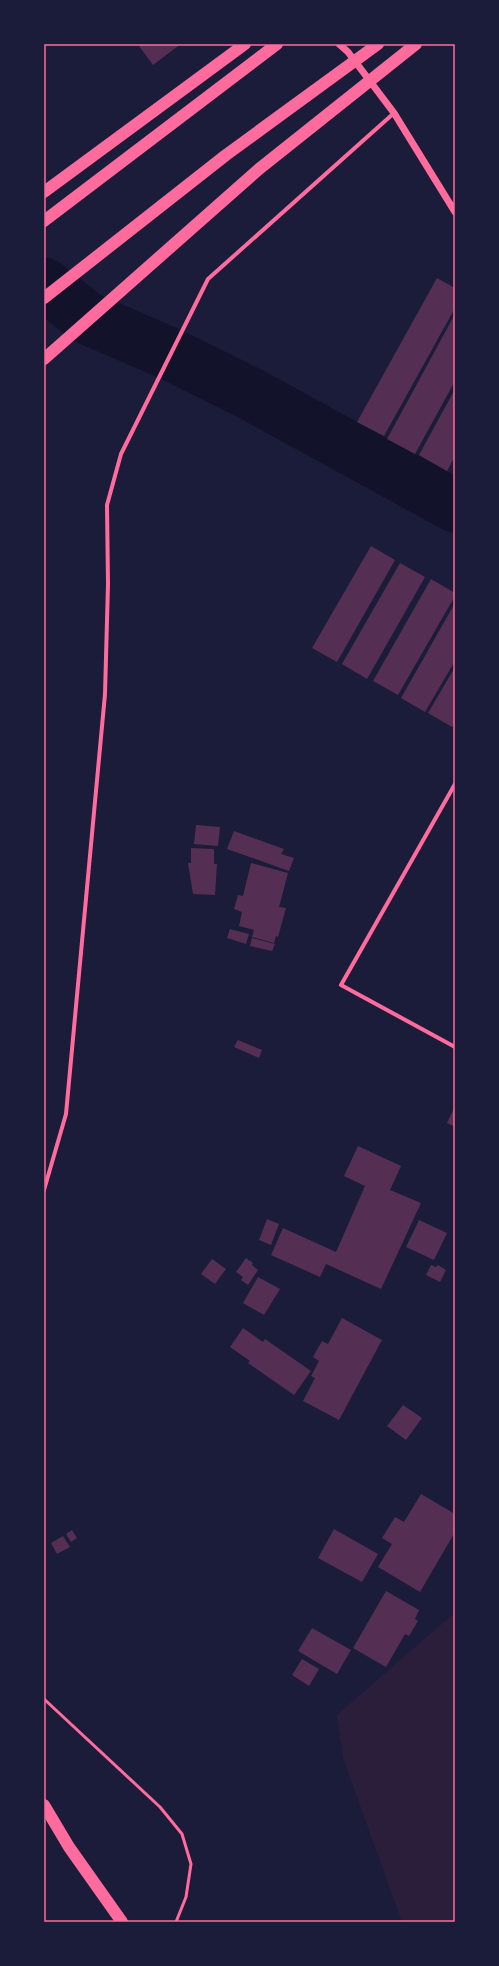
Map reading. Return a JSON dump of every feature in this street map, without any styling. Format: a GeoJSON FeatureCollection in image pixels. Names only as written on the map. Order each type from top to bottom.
{"type":"FeatureCollection","features":[{"type":"Feature","properties":{"kind":"highway"},"geometry":{"type":"LineString","coordinates":[[44,192],[246,44]]}},
{"type":"Feature","properties":{"kind":"highway"},"geometry":{"type":"LineString","coordinates":[[44,221],[276,44]]}},
{"type":"Feature","properties":{"kind":"highway"},"geometry":{"type":"LineString","coordinates":[[44,298],[226,155],[378,44]]}},
{"type":"Feature","properties":{"kind":"highway"},"geometry":{"type":"LineString","coordinates":[[44,359],[259,169],[416,44]]}},
{"type":"Feature","properties":{"kind":"highway"},"geometry":{"type":"LineString","coordinates":[[44,1805],[69,1847],[122,1922]]}},
{"type":"Feature","properties":{"kind":"street"},"geometry":{"type":"LineString","coordinates":[[339,44],[348,52],[394,113],[455,212]]}},
{"type":"Feature","properties":{"kind":"street"},"geometry":{"type":"LineString","coordinates":[[44,1190],[66,1114],[105,694],[108,584],[107,505],[121,454],[208,279],[394,113]]}},
{"type":"Feature","properties":{"kind":"street"},"geometry":{"type":"LineString","coordinates":[[455,784],[342,985],[455,1047]]}},
{"type":"Feature","properties":{"kind":"lane"},"geometry":{"type":"LineString","coordinates":[[44,1699],[160,1807],[182,1834],[192,1864],[186,1897],[176,1922]]}},
{"type":"Feature","properties":{"kind":"shaded area"},"geometry":{"type":"Polygon","coordinates":[[[452,1615],[455,1615],[455,1922],[402,1922],[343,1758],[337,1715],[452,1615]]]}},
{"type":"Feature","properties":{"kind":"building"},"geometry":{"type":"Polygon","coordinates":[[[142,44],[177,44],[178,46],[153,65],[139,46],[142,44]]]}},
{"type":"Feature","properties":{"kind":"building"},"geometry":{"type":"Polygon","coordinates":[[[437,278],[455,288],[455,308],[384,436],[357,422],[437,278]]]}},
{"type":"Feature","properties":{"kind":"building"},"geometry":{"type":"Polygon","coordinates":[[[455,314],[455,381],[415,454],[387,439],[455,314]]]}},
{"type":"Feature","properties":{"kind":"building"},"geometry":{"type":"Polygon","coordinates":[[[455,389],[455,456],[447,471],[419,455],[455,389]]]}},
{"type":"Feature","properties":{"kind":"building"},"geometry":{"type":"Polygon","coordinates":[[[371,546],[395,560],[337,662],[312,648],[371,546]]]}},
{"type":"Feature","properties":{"kind":"building"},"geometry":{"type":"Polygon","coordinates":[[[400,563],[425,577],[367,679],[342,664],[400,563]]]}},
{"type":"Feature","properties":{"kind":"building"},"geometry":{"type":"Polygon","coordinates":[[[431,579],[455,593],[455,596],[398,695],[373,681],[431,579]]]}},
{"type":"Feature","properties":{"kind":"building"},"geometry":{"type":"Polygon","coordinates":[[[455,603],[455,661],[425,712],[401,698],[455,603]]]}},
{"type":"Feature","properties":{"kind":"building"},"geometry":{"type":"Polygon","coordinates":[[[455,667],[455,722],[452,727],[428,713],[455,667]]]}},
{"type":"Feature","properties":{"kind":"building"},"geometry":{"type":"Polygon","coordinates":[[[196,825],[220,827],[218,846],[194,844],[196,825]]]}},
{"type":"Feature","properties":{"kind":"building"},"geometry":{"type":"Polygon","coordinates":[[[234,831],[284,849],[281,854],[294,858],[289,871],[227,849],[234,831]]]}},
{"type":"Feature","properties":{"kind":"building"},"geometry":{"type":"Polygon","coordinates":[[[191,848],[214,849],[214,864],[217,864],[215,895],[193,894],[188,863],[191,863],[191,848]]]}},
{"type":"Feature","properties":{"kind":"building"},"geometry":{"type":"Polygon","coordinates":[[[251,863],[288,873],[279,907],[286,908],[278,937],[276,936],[274,943],[252,937],[254,930],[239,926],[242,912],[234,909],[238,895],[243,896],[251,863]]]}},
{"type":"Feature","properties":{"kind":"building"},"geometry":{"type":"Polygon","coordinates":[[[230,929],[249,934],[246,944],[227,938],[230,929]]]}},
{"type":"Feature","properties":{"kind":"building"},"geometry":{"type":"Polygon","coordinates":[[[252,938],[275,944],[272,951],[250,946],[252,938]]]}},
{"type":"Feature","properties":{"kind":"building"},"geometry":{"type":"Polygon","coordinates":[[[238,1040],[262,1050],[259,1058],[234,1047],[238,1040]]]}},
{"type":"Feature","properties":{"kind":"building"},"geometry":{"type":"Polygon","coordinates":[[[455,1106],[455,1127],[447,1123],[455,1106]]]}},
{"type":"Feature","properties":{"kind":"building"},"geometry":{"type":"Polygon","coordinates":[[[358,1146],[401,1166],[390,1190],[421,1203],[381,1289],[326,1264],[320,1277],[271,1255],[283,1228],[336,1252],[365,1186],[344,1176],[358,1146]]]}},
{"type":"Feature","properties":{"kind":"building"},"geometry":{"type":"Polygon","coordinates":[[[267,1219],[279,1224],[271,1245],[259,1240],[267,1219]]]}},
{"type":"Feature","properties":{"kind":"building"},"geometry":{"type":"Polygon","coordinates":[[[419,1220],[447,1233],[434,1260],[406,1247],[419,1220]]]}},
{"type":"Feature","properties":{"kind":"building"},"geometry":{"type":"Polygon","coordinates":[[[246,1258],[253,1263],[252,1265],[258,1270],[248,1285],[241,1280],[243,1277],[236,1272],[246,1258]]]}},
{"type":"Feature","properties":{"kind":"building"},"geometry":{"type":"Polygon","coordinates":[[[212,1259],[226,1269],[215,1284],[201,1274],[212,1259]]]}},
{"type":"Feature","properties":{"kind":"building"},"geometry":{"type":"Polygon","coordinates":[[[431,1265],[436,1267],[438,1265],[446,1270],[440,1282],[426,1275],[431,1265]]]}},
{"type":"Feature","properties":{"kind":"building"},"geometry":{"type":"Polygon","coordinates":[[[258,1277],[280,1289],[264,1315],[243,1303],[258,1277]]]}},
{"type":"Feature","properties":{"kind":"building"},"geometry":{"type":"Polygon","coordinates":[[[342,1318],[382,1340],[339,1420],[303,1401],[315,1378],[311,1376],[319,1361],[313,1357],[322,1341],[328,1344],[342,1318]]]}},
{"type":"Feature","properties":{"kind":"building"},"geometry":{"type":"Polygon","coordinates":[[[243,1328],[263,1342],[265,1339],[311,1371],[294,1395],[248,1363],[250,1361],[230,1347],[243,1328]]]}},
{"type":"Feature","properties":{"kind":"building"},"geometry":{"type":"Polygon","coordinates":[[[403,1405],[422,1418],[406,1440],[387,1426],[403,1405]]]}},
{"type":"Feature","properties":{"kind":"building"},"geometry":{"type":"Polygon","coordinates":[[[421,1494],[455,1514],[455,1532],[420,1592],[378,1567],[392,1544],[382,1538],[395,1517],[404,1522],[421,1494]]]}},
{"type":"Feature","properties":{"kind":"building"},"geometry":{"type":"Polygon","coordinates":[[[334,1529],[378,1554],[362,1582],[318,1558],[334,1529]]]}},
{"type":"Feature","properties":{"kind":"building"},"geometry":{"type":"Polygon","coordinates":[[[72,1530],[77,1538],[71,1542],[66,1534],[72,1530]]]}},
{"type":"Feature","properties":{"kind":"building"},"geometry":{"type":"Polygon","coordinates":[[[63,1536],[70,1547],[57,1554],[51,1543],[63,1536]]]}},
{"type":"Feature","properties":{"kind":"building"},"geometry":{"type":"Polygon","coordinates":[[[386,1591],[419,1610],[415,1619],[418,1621],[409,1636],[405,1634],[386,1667],[353,1648],[386,1591]]]}},
{"type":"Feature","properties":{"kind":"building"},"geometry":{"type":"Polygon","coordinates":[[[312,1628],[351,1650],[337,1674],[298,1651],[312,1628]]]}},
{"type":"Feature","properties":{"kind":"building"},"geometry":{"type":"Polygon","coordinates":[[[302,1659],[319,1669],[309,1686],[292,1675],[302,1659]]]}},
{"type":"Feature","properties":{"kind":"waterway"},"geometry":{"type":"LineString","coordinates":[[44,284],[87,318],[168,353],[251,394],[455,506]]}}]}
